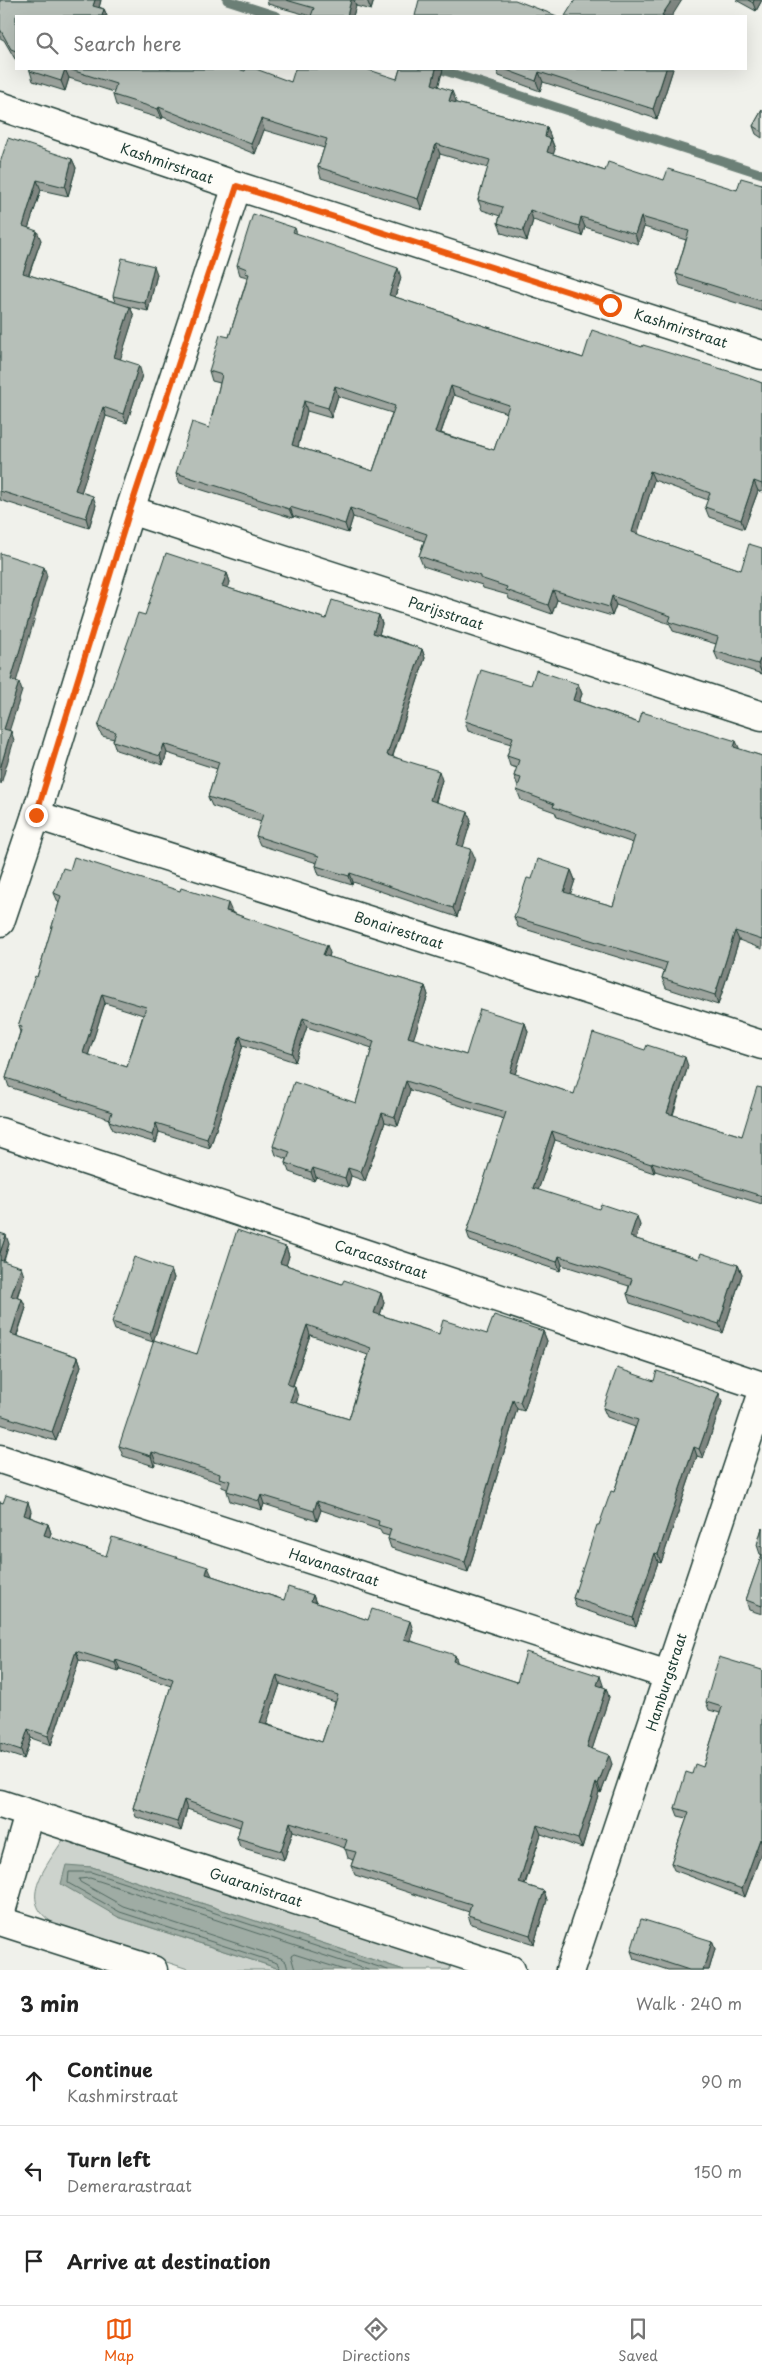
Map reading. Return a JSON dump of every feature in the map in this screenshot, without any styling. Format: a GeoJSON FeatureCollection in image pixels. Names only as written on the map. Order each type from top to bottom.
{"type":"FeatureCollection","features":[{"type":"Feature","properties":{"kind":"street","name":"Kashmirstraat"},"geometry":{"type":"LineString","coordinates":[[0,106],[237,186],[762,355]]}},
{"type":"Feature","properties":{"kind":"street"},"geometry":{"type":"LineString","coordinates":[[0,922],[36,815],[130,510],[237,186]]}},
{"type":"Feature","properties":{"kind":"street","name":"Parijsstraat"},"geometry":{"type":"LineString","coordinates":[[130,510],[762,716]]}},
{"type":"Feature","properties":{"kind":"street","name":"Bonairestraat"},"geometry":{"type":"LineString","coordinates":[[36,815],[762,1045]]}},
{"type":"Feature","properties":{"kind":"street","name":"Caracasstraat"},"geometry":{"type":"LineString","coordinates":[[0,1132],[762,1386]]}},
{"type":"Feature","properties":{"kind":"street","name":"Hamburgstraat"},"geometry":{"type":"LineString","coordinates":[[570,1970],[762,1394]]}},
{"type":"Feature","properties":{"kind":"street","name":"Havanastraat"},"geometry":{"type":"LineString","coordinates":[[0,1459],[668,1674]]}},
{"type":"Feature","properties":{"kind":"street","name":"Guaranistraat"},"geometry":{"type":"LineString","coordinates":[[0,1804],[511,1970]]}},
{"type":"Feature","properties":{"kind":"street"},"geometry":{"type":"LineString","coordinates":[[0,1915],[29,1814]]}},
{"type":"Feature","properties":{"kind":"street"},"geometry":{"type":"LineString","coordinates":[[0,1921],[154,1970]]}},
{"type":"Feature","properties":{"kind":"shaded area"},"geometry":{"type":"Polygon","coordinates":[[[63,1840],[276,1905],[453,1963],[449,1970],[404,1970],[92,1867],[66,1866],[118,1917],[283,1970],[191,1970],[63,1928],[48,1919],[39,1909],[36,1899],[37,1887],[41,1876],[63,1840]]]}},
{"type":"Feature","properties":{"kind":"water"},"geometry":{"type":"Polygon","coordinates":[[[66,1865],[92,1867],[404,1970],[283,1970],[118,1917],[61,1884],[66,1865]]]}},
{"type":"Feature","properties":{"kind":"building"},"geometry":{"type":"Polygon","coordinates":[[[0,0],[95,0],[93,6],[104,9],[102,15],[15,15],[15,51],[11,49],[0,29],[0,0]]]}},
{"type":"Feature","properties":{"kind":"building"},"geometry":{"type":"Polygon","coordinates":[[[286,0],[351,0],[347,15],[311,15],[314,8],[286,0]]]}},
{"type":"Feature","properties":{"kind":"building"},"geometry":{"type":"Polygon","coordinates":[[[419,0],[515,0],[554,15],[415,15],[419,0]]]}},
{"type":"Feature","properties":{"kind":"building"},"geometry":{"type":"Polygon","coordinates":[[[575,0],[672,0],[662,15],[566,15],[575,0]]]}},
{"type":"Feature","properties":{"kind":"building"},"geometry":{"type":"Polygon","coordinates":[[[30,70],[65,70],[61,81],[30,70]]]}},
{"type":"Feature","properties":{"kind":"building"},"geometry":{"type":"Polygon","coordinates":[[[71,70],[259,70],[291,82],[295,70],[369,70],[397,79],[400,70],[436,70],[432,84],[452,91],[449,101],[547,127],[545,137],[551,139],[547,152],[605,171],[608,162],[664,180],[668,169],[737,190],[741,178],[762,184],[762,301],[676,274],[689,231],[641,217],[635,234],[581,217],[579,226],[530,210],[523,231],[498,223],[503,207],[478,200],[490,160],[436,144],[418,199],[318,167],[327,139],[261,119],[251,144],[159,107],[158,109],[113,95],[116,84],[71,70]]]}},
{"type":"Feature","properties":{"kind":"building"},"geometry":{"type":"Polygon","coordinates":[[[507,70],[666,70],[653,109],[539,72],[536,81],[507,70]]]}},
{"type":"Feature","properties":{"kind":"building"},"geometry":{"type":"Polygon","coordinates":[[[762,110],[762,132],[753,126],[762,110]]]}},
{"type":"Feature","properties":{"kind":"building"},"geometry":{"type":"Polygon","coordinates":[[[8,138],[72,159],[65,187],[37,180],[23,226],[37,231],[23,273],[130,307],[114,357],[139,365],[123,414],[103,407],[75,490],[93,496],[86,518],[0,491],[0,163],[8,138]]]}},
{"type":"Feature","properties":{"kind":"building"},"geometry":{"type":"Polygon","coordinates":[[[253,214],[295,228],[293,232],[398,268],[389,295],[583,358],[592,330],[762,383],[762,484],[754,481],[741,520],[705,507],[710,493],[650,471],[632,532],[741,570],[749,544],[762,548],[762,660],[760,659],[758,664],[714,651],[718,637],[669,622],[671,616],[612,596],[609,607],[553,590],[548,605],[506,590],[507,587],[480,578],[480,576],[419,556],[427,534],[350,508],[345,524],[290,507],[289,509],[176,473],[192,422],[209,428],[222,375],[209,371],[220,335],[229,337],[249,274],[245,273],[247,269],[237,265],[253,214]],[[335,386],[328,408],[304,401],[292,445],[373,471],[395,406],[335,386]],[[451,386],[435,432],[494,450],[509,405],[451,386]]]}},
{"type":"Feature","properties":{"kind":"building"},"geometry":{"type":"Polygon","coordinates":[[[122,258],[154,266],[145,303],[113,296],[122,258]]]}},
{"type":"Feature","properties":{"kind":"building"},"geometry":{"type":"Polygon","coordinates":[[[0,553],[44,567],[11,680],[19,682],[4,729],[11,731],[0,769],[0,553]]]}},
{"type":"Feature","properties":{"kind":"building"},"geometry":{"type":"Polygon","coordinates":[[[166,553],[227,573],[222,586],[326,619],[332,600],[379,615],[373,633],[422,649],[387,755],[439,771],[430,800],[468,812],[457,845],[471,849],[453,908],[350,873],[349,876],[316,866],[319,856],[256,836],[263,814],[208,797],[219,762],[164,744],[160,756],[113,741],[116,732],[98,727],[138,613],[145,615],[166,553]]]}},
{"type":"Feature","properties":{"kind":"building"},"geometry":{"type":"Polygon","coordinates":[[[481,670],[531,685],[536,670],[578,684],[573,700],[639,723],[642,712],[736,741],[734,747],[762,756],[762,940],[735,931],[715,995],[662,978],[667,963],[514,917],[527,878],[532,879],[538,859],[571,870],[564,892],[613,906],[635,836],[553,807],[554,804],[517,790],[521,778],[514,776],[519,760],[507,756],[513,737],[465,721],[481,670]]]}},
{"type":"Feature","properties":{"kind":"building"},"geometry":{"type":"Polygon","coordinates":[[[74,857],[180,891],[181,888],[228,903],[226,911],[327,945],[323,955],[425,986],[408,1037],[466,1055],[480,1009],[525,1023],[510,1072],[574,1094],[593,1033],[645,1050],[647,1045],[685,1057],[667,1113],[742,1136],[757,1087],[762,1088],[762,1196],[652,1162],[651,1164],[552,1131],[533,1188],[599,1209],[601,1204],[637,1216],[630,1237],[699,1259],[701,1253],[738,1265],[719,1324],[627,1294],[632,1279],[559,1256],[557,1262],[467,1232],[506,1112],[406,1081],[395,1117],[382,1113],[361,1172],[348,1168],[345,1178],[313,1168],[311,1172],[286,1163],[290,1152],[273,1146],[294,1082],[356,1103],[374,1041],[303,1018],[292,1053],[240,1036],[207,1139],[156,1123],[152,1135],[109,1121],[112,1112],[6,1078],[22,1027],[18,1026],[35,976],[37,977],[61,896],[54,893],[63,868],[70,870],[74,857]],[[102,994],[83,1053],[127,1067],[146,1007],[102,994]]]}},
{"type":"Feature","properties":{"kind":"building"},"geometry":{"type":"Polygon","coordinates":[[[237,1230],[286,1247],[280,1263],[342,1284],[344,1280],[381,1293],[374,1313],[439,1334],[443,1320],[487,1334],[494,1315],[543,1331],[520,1402],[513,1400],[465,1562],[388,1539],[391,1529],[378,1525],[379,1521],[317,1501],[314,1511],[261,1495],[259,1501],[227,1491],[230,1481],[219,1478],[220,1474],[152,1452],[151,1456],[119,1446],[154,1340],[197,1354],[237,1230]],[[307,1325],[287,1384],[295,1387],[290,1401],[349,1419],[371,1348],[307,1325]]]}},
{"type":"Feature","properties":{"kind":"building"},"geometry":{"type":"Polygon","coordinates":[[[0,1233],[6,1235],[0,1253],[0,1233]]]}},
{"type":"Feature","properties":{"kind":"building"},"geometry":{"type":"Polygon","coordinates":[[[134,1257],[171,1270],[150,1334],[112,1322],[134,1257]]]}},
{"type":"Feature","properties":{"kind":"building"},"geometry":{"type":"Polygon","coordinates":[[[0,1260],[21,1267],[11,1296],[22,1299],[11,1334],[78,1357],[52,1432],[0,1415],[0,1260]]]}},
{"type":"Feature","properties":{"kind":"building"},"geometry":{"type":"Polygon","coordinates":[[[617,1368],[654,1381],[657,1371],[719,1393],[699,1449],[694,1447],[658,1554],[655,1553],[633,1618],[573,1598],[597,1525],[599,1525],[611,1491],[614,1492],[638,1420],[603,1408],[617,1368]]]}},
{"type":"Feature","properties":{"kind":"building"},"geometry":{"type":"Polygon","coordinates":[[[6,1495],[28,1502],[24,1515],[48,1524],[44,1535],[106,1556],[112,1537],[208,1567],[206,1574],[284,1600],[288,1587],[313,1595],[311,1601],[368,1620],[372,1609],[410,1621],[404,1639],[455,1655],[453,1661],[517,1682],[526,1652],[600,1676],[597,1685],[606,1688],[587,1747],[609,1755],[598,1784],[596,1783],[578,1839],[537,1825],[519,1883],[544,1891],[530,1935],[468,1915],[471,1904],[351,1866],[356,1852],[344,1849],[347,1840],[290,1822],[281,1851],[237,1838],[242,1820],[184,1800],[177,1822],[133,1808],[173,1679],[116,1660],[115,1663],[76,1651],[48,1736],[28,1729],[21,1750],[0,1743],[0,1502],[3,1503],[6,1495]],[[277,1675],[260,1723],[322,1742],[338,1695],[277,1675]]]}},
{"type":"Feature","properties":{"kind":"building"},"geometry":{"type":"Polygon","coordinates":[[[762,1528],[762,1547],[757,1545],[762,1528]]]}},
{"type":"Feature","properties":{"kind":"building"},"geometry":{"type":"Polygon","coordinates":[[[762,1554],[762,1606],[746,1600],[762,1554]]]}},
{"type":"Feature","properties":{"kind":"building"},"geometry":{"type":"Polygon","coordinates":[[[719,1657],[762,1670],[762,1840],[760,1839],[742,1889],[671,1863],[689,1812],[675,1808],[686,1772],[692,1774],[695,1764],[703,1767],[722,1707],[706,1702],[719,1657]]]}},
{"type":"Feature","properties":{"kind":"building"},"geometry":{"type":"Polygon","coordinates":[[[641,1919],[712,1941],[703,1970],[689,1970],[631,1951],[641,1919]]]}},
{"type":"Feature","properties":{"kind":"waterway"},"geometry":{"type":"LineString","coordinates":[[227,0],[274,15]]}},
{"type":"Feature","properties":{"kind":"waterway"},"geometry":{"type":"LineString","coordinates":[[442,70],[762,174]]}},
{"type":"Feature","properties":{"kind":"route"},"geometry":{"type":"LineString","coordinates":[[36,815],[130,510],[237,186],[610,305]]}}]}
